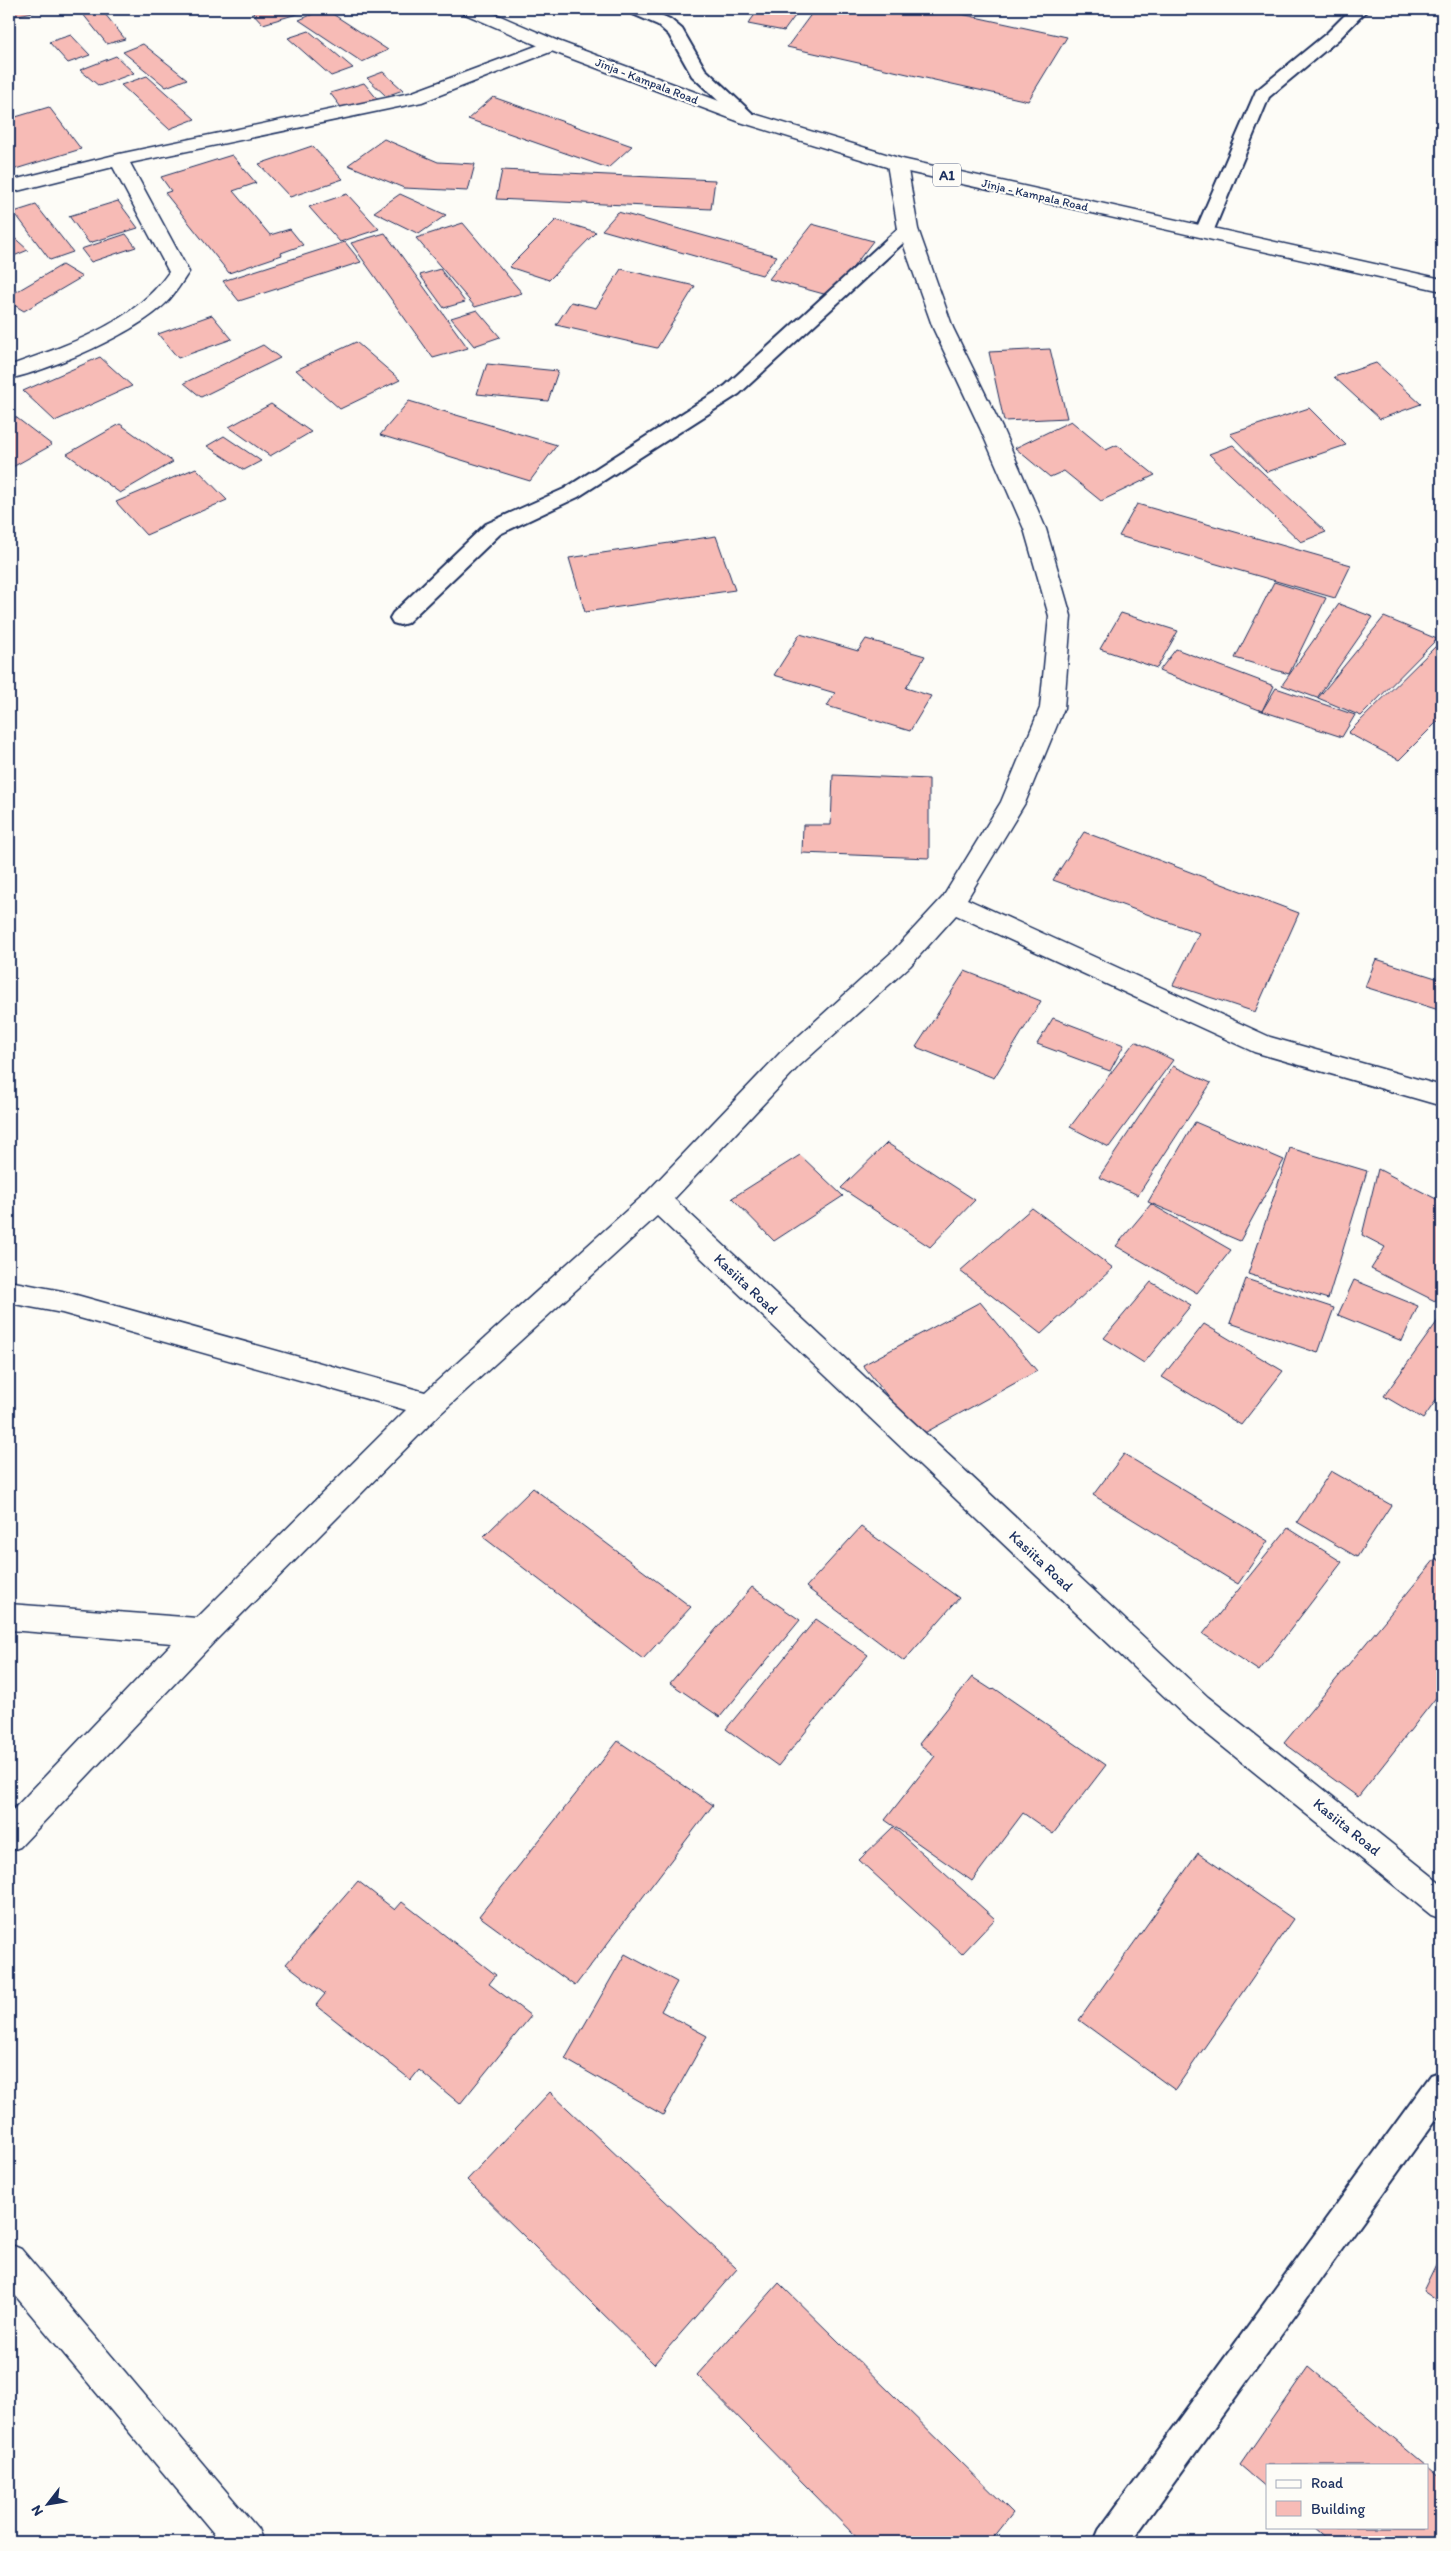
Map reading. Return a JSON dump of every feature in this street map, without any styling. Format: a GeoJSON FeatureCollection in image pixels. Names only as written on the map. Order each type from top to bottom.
{"type":"FeatureCollection","features":[{"type":"Feature","properties":{"kind":"main road","name":"Jinja - Kampala Road"},"geometry":{"type":"LineString","coordinates":[[469,9],[552,45],[747,118],[897,164],[1442,285]]}},
{"type":"Feature","properties":{"kind":"main road"},"geometry":{"type":"LineString","coordinates":[[9,187],[120,160],[416,98],[552,45]]}},
{"type":"Feature","properties":{"kind":"main road"},"geometry":{"type":"LineString","coordinates":[[9,373],[118,330],[160,299],[179,272],[120,160]]}},
{"type":"Feature","properties":{"kind":"main road"},"geometry":{"type":"LineString","coordinates":[[9,1836],[203,1632],[430,1405],[657,1200],[789,1060],[901,959],[952,903],[1013,803],[1052,708],[1060,616],[1035,528],[991,428],[942,328],[908,229],[897,164]]}},
{"type":"Feature","properties":{"kind":"main road"},"geometry":{"type":"LineString","coordinates":[[952,903],[1263,1045],[1442,1096]]}},
{"type":"Feature","properties":{"kind":"main road","name":"Kasiita Road"},"geometry":{"type":"LineString","coordinates":[[657,1200],[1197,1707],[1442,1904]]}},
{"type":"Feature","properties":{"kind":"main road"},"geometry":{"type":"LineString","coordinates":[[9,1292],[62,1302],[430,1405]]}},
{"type":"Feature","properties":{"kind":"main road"},"geometry":{"type":"LineString","coordinates":[[9,1617],[203,1632]]}},
{"type":"Feature","properties":{"kind":"main road"},"geometry":{"type":"LineString","coordinates":[[9,2261],[245,2542]]}},
{"type":"Feature","properties":{"kind":"lane"},"geometry":{"type":"LineString","coordinates":[[634,9],[664,22],[676,32],[698,72],[747,118]]}},
{"type":"Feature","properties":{"kind":"lane"},"geometry":{"type":"LineString","coordinates":[[1204,232],[1262,94],[1333,36],[1360,9]]}},
{"type":"Feature","properties":{"kind":"lane"},"geometry":{"type":"LineString","coordinates":[[400,618],[493,529],[571,493],[732,390],[908,229]]}},
{"type":"Feature","properties":{"kind":"lane"},"geometry":{"type":"LineString","coordinates":[[1111,2542],[1442,2086]]}},
{"type":"Feature","properties":{"kind":"building"},"geometry":{"type":"Polygon","coordinates":[[[9,9],[47,9],[9,17],[9,9]]]}},
{"type":"Feature","properties":{"kind":"building"},"geometry":{"type":"Polygon","coordinates":[[[101,9],[125,39],[107,44],[82,13],[101,9]]]}},
{"type":"Feature","properties":{"kind":"building"},"geometry":{"type":"Polygon","coordinates":[[[263,9],[314,9],[263,24],[252,12],[263,9]]]}},
{"type":"Feature","properties":{"kind":"building"},"geometry":{"type":"Polygon","coordinates":[[[325,9],[388,50],[362,62],[299,20],[325,9]]]}},
{"type":"Feature","properties":{"kind":"building"},"geometry":{"type":"Polygon","coordinates":[[[759,9],[800,9],[784,31],[748,24],[759,9]]]}},
{"type":"Feature","properties":{"kind":"building"},"geometry":{"type":"Polygon","coordinates":[[[815,9],[938,9],[1067,37],[1028,101],[787,47],[815,9]]]}},
{"type":"Feature","properties":{"kind":"building"},"geometry":{"type":"Polygon","coordinates":[[[309,31],[353,68],[331,76],[288,38],[309,31]]]}},
{"type":"Feature","properties":{"kind":"building"},"geometry":{"type":"Polygon","coordinates":[[[71,35],[90,55],[68,63],[49,42],[71,35]]]}},
{"type":"Feature","properties":{"kind":"building"},"geometry":{"type":"Polygon","coordinates":[[[143,44],[187,79],[166,87],[123,52],[143,44]]]}},
{"type":"Feature","properties":{"kind":"building"},"geometry":{"type":"Polygon","coordinates":[[[116,56],[134,73],[99,86],[80,70],[116,56]]]}},
{"type":"Feature","properties":{"kind":"building"},"geometry":{"type":"Polygon","coordinates":[[[383,72],[403,90],[386,96],[367,78],[383,72]]]}},
{"type":"Feature","properties":{"kind":"building"},"geometry":{"type":"Polygon","coordinates":[[[147,76],[195,119],[169,129],[121,85],[147,76]]]}},
{"type":"Feature","properties":{"kind":"building"},"geometry":{"type":"Polygon","coordinates":[[[364,83],[379,101],[344,111],[330,93],[364,83]]]}},
{"type":"Feature","properties":{"kind":"building"},"geometry":{"type":"Polygon","coordinates":[[[493,97],[632,146],[608,168],[468,119],[493,97]]]}},
{"type":"Feature","properties":{"kind":"building"},"geometry":{"type":"Polygon","coordinates":[[[49,107],[81,149],[9,171],[9,119],[49,107]]]}},
{"type":"Feature","properties":{"kind":"building"},"geometry":{"type":"Polygon","coordinates":[[[384,139],[438,162],[475,164],[468,191],[404,188],[348,165],[384,139]]]}},
{"type":"Feature","properties":{"kind":"building"},"geometry":{"type":"Polygon","coordinates":[[[312,146],[343,179],[290,197],[259,164],[312,146]]]}},
{"type":"Feature","properties":{"kind":"building"},"geometry":{"type":"Polygon","coordinates":[[[232,155],[256,183],[233,191],[270,235],[290,229],[303,245],[281,253],[282,255],[229,273],[165,193],[171,191],[161,177],[232,155]]]}},
{"type":"Feature","properties":{"kind":"building"},"geometry":{"type":"Polygon","coordinates":[[[502,170],[715,180],[711,209],[496,199],[502,170]]]}},
{"type":"Feature","properties":{"kind":"building"},"geometry":{"type":"Polygon","coordinates":[[[347,194],[379,229],[340,242],[309,207],[347,194]]]}},
{"type":"Feature","properties":{"kind":"building"},"geometry":{"type":"Polygon","coordinates":[[[400,194],[446,215],[419,234],[374,212],[400,194]]]}},
{"type":"Feature","properties":{"kind":"building"},"geometry":{"type":"Polygon","coordinates":[[[118,201],[138,228],[89,243],[69,216],[118,201]]]}},
{"type":"Feature","properties":{"kind":"building"},"geometry":{"type":"Polygon","coordinates":[[[36,205],[73,252],[50,260],[14,212],[36,205]]]}},
{"type":"Feature","properties":{"kind":"building"},"geometry":{"type":"Polygon","coordinates":[[[618,212],[777,256],[762,275],[602,230],[618,212]]]}},
{"type":"Feature","properties":{"kind":"building"},"geometry":{"type":"Polygon","coordinates":[[[556,220],[596,232],[549,280],[509,267],[556,220]]]}},
{"type":"Feature","properties":{"kind":"building"},"geometry":{"type":"Polygon","coordinates":[[[463,223],[522,293],[475,307],[416,238],[463,223]]]}},
{"type":"Feature","properties":{"kind":"building"},"geometry":{"type":"Polygon","coordinates":[[[812,224],[873,241],[831,296],[769,279],[812,224]]]}},
{"type":"Feature","properties":{"kind":"building"},"geometry":{"type":"Polygon","coordinates":[[[9,233],[28,250],[9,258],[9,233]]]}},
{"type":"Feature","properties":{"kind":"building"},"geometry":{"type":"Polygon","coordinates":[[[385,233],[468,348],[433,358],[351,243],[385,233]]]}},
{"type":"Feature","properties":{"kind":"building"},"geometry":{"type":"Polygon","coordinates":[[[126,234],[136,247],[91,262],[81,249],[126,234]]]}},
{"type":"Feature","properties":{"kind":"building"},"geometry":{"type":"Polygon","coordinates":[[[345,242],[361,262],[239,301],[223,281],[345,242]]]}},
{"type":"Feature","properties":{"kind":"building"},"geometry":{"type":"Polygon","coordinates":[[[62,265],[82,277],[24,311],[9,302],[9,296],[62,265]]]}},
{"type":"Feature","properties":{"kind":"building"},"geometry":{"type":"Polygon","coordinates":[[[440,269],[465,302],[444,308],[420,275],[440,269]]]}},
{"type":"Feature","properties":{"kind":"building"},"geometry":{"type":"Polygon","coordinates":[[[621,269],[695,286],[657,348],[556,325],[571,302],[596,308],[621,269]]]}},
{"type":"Feature","properties":{"kind":"building"},"geometry":{"type":"Polygon","coordinates":[[[477,310],[500,337],[474,346],[451,318],[477,310]]]}},
{"type":"Feature","properties":{"kind":"building"},"geometry":{"type":"Polygon","coordinates":[[[212,315],[232,339],[178,358],[158,334],[212,315]]]}},
{"type":"Feature","properties":{"kind":"building"},"geometry":{"type":"Polygon","coordinates":[[[356,342],[400,380],[340,409],[296,370],[356,342]]]}},
{"type":"Feature","properties":{"kind":"building"},"geometry":{"type":"Polygon","coordinates":[[[263,345],[280,358],[201,397],[184,383],[263,345]]]}},
{"type":"Feature","properties":{"kind":"building"},"geometry":{"type":"Polygon","coordinates":[[[1050,349],[1067,418],[1004,421],[989,352],[1050,349]]]}},
{"type":"Feature","properties":{"kind":"building"},"geometry":{"type":"Polygon","coordinates":[[[100,357],[132,386],[55,421],[23,391],[100,357]]]}},
{"type":"Feature","properties":{"kind":"building"},"geometry":{"type":"Polygon","coordinates":[[[1376,363],[1421,404],[1380,419],[1334,377],[1376,363]]]}},
{"type":"Feature","properties":{"kind":"building"},"geometry":{"type":"Polygon","coordinates":[[[487,364],[558,371],[548,401],[477,394],[487,364]]]}},
{"type":"Feature","properties":{"kind":"building"},"geometry":{"type":"Polygon","coordinates":[[[409,401],[557,445],[530,481],[380,435],[409,401]]]}},
{"type":"Feature","properties":{"kind":"building"},"geometry":{"type":"Polygon","coordinates":[[[271,404],[311,432],[270,456],[229,427],[271,404]]]}},
{"type":"Feature","properties":{"kind":"building"},"geometry":{"type":"Polygon","coordinates":[[[1309,408],[1346,445],[1267,472],[1230,434],[1309,408]]]}},
{"type":"Feature","properties":{"kind":"building"},"geometry":{"type":"Polygon","coordinates":[[[9,412],[52,445],[9,469],[9,412]]]}},
{"type":"Feature","properties":{"kind":"building"},"geometry":{"type":"Polygon","coordinates":[[[1071,421],[1106,450],[1117,445],[1155,475],[1101,501],[1064,471],[1050,477],[1015,448],[1071,421]]]}},
{"type":"Feature","properties":{"kind":"building"},"geometry":{"type":"Polygon","coordinates":[[[120,424],[173,462],[120,493],[67,454],[120,424]]]}},
{"type":"Feature","properties":{"kind":"building"},"geometry":{"type":"Polygon","coordinates":[[[224,436],[261,461],[244,470],[207,446],[224,436]]]}},
{"type":"Feature","properties":{"kind":"building"},"geometry":{"type":"Polygon","coordinates":[[[1233,445],[1326,532],[1301,542],[1209,454],[1233,445]]]}},
{"type":"Feature","properties":{"kind":"building"},"geometry":{"type":"Polygon","coordinates":[[[196,468],[227,500],[146,535],[116,502],[196,468]]]}},
{"type":"Feature","properties":{"kind":"building"},"geometry":{"type":"Polygon","coordinates":[[[1137,504],[1351,565],[1335,598],[1119,536],[1137,504]]]}},
{"type":"Feature","properties":{"kind":"building"},"geometry":{"type":"Polygon","coordinates":[[[716,536],[735,590],[585,612],[569,558],[716,536]]]}},
{"type":"Feature","properties":{"kind":"building"},"geometry":{"type":"Polygon","coordinates":[[[1274,582],[1326,598],[1289,674],[1235,658],[1274,582]]]}},
{"type":"Feature","properties":{"kind":"building"},"geometry":{"type":"Polygon","coordinates":[[[1339,604],[1373,617],[1317,698],[1282,685],[1339,604]]]}},
{"type":"Feature","properties":{"kind":"building"},"geometry":{"type":"Polygon","coordinates":[[[1121,613],[1178,631],[1157,668],[1100,649],[1121,613]]]}},
{"type":"Feature","properties":{"kind":"building"},"geometry":{"type":"Polygon","coordinates":[[[1384,617],[1437,639],[1361,716],[1318,698],[1384,617]]]}},
{"type":"Feature","properties":{"kind":"building"},"geometry":{"type":"Polygon","coordinates":[[[800,634],[858,651],[866,639],[925,656],[906,688],[931,696],[910,731],[827,706],[835,693],[774,675],[800,634]]]}},
{"type":"Feature","properties":{"kind":"building"},"geometry":{"type":"Polygon","coordinates":[[[1442,640],[1442,717],[1399,760],[1348,733],[1442,640]]]}},
{"type":"Feature","properties":{"kind":"building"},"geometry":{"type":"Polygon","coordinates":[[[1176,649],[1274,686],[1262,711],[1159,671],[1176,649]]]}},
{"type":"Feature","properties":{"kind":"building"},"geometry":{"type":"Polygon","coordinates":[[[1276,688],[1355,715],[1342,737],[1262,711],[1276,688]]]}},
{"type":"Feature","properties":{"kind":"building"},"geometry":{"type":"Polygon","coordinates":[[[833,775],[929,779],[929,858],[802,853],[803,825],[831,825],[833,775]]]}},
{"type":"Feature","properties":{"kind":"building"},"geometry":{"type":"Polygon","coordinates":[[[1084,832],[1299,913],[1255,1012],[1173,985],[1199,933],[1053,880],[1084,832]]]}},
{"type":"Feature","properties":{"kind":"building"},"geometry":{"type":"Polygon","coordinates":[[[1376,959],[1442,980],[1442,1011],[1365,987],[1376,959]]]}},
{"type":"Feature","properties":{"kind":"building"},"geometry":{"type":"Polygon","coordinates":[[[965,971],[1041,1001],[994,1078],[916,1047],[965,971]]]}},
{"type":"Feature","properties":{"kind":"building"},"geometry":{"type":"Polygon","coordinates":[[[1053,1018],[1124,1045],[1110,1071],[1037,1044],[1053,1018]]]}},
{"type":"Feature","properties":{"kind":"building"},"geometry":{"type":"Polygon","coordinates":[[[1135,1041],[1173,1060],[1109,1147],[1070,1127],[1135,1041]]]}},
{"type":"Feature","properties":{"kind":"building"},"geometry":{"type":"Polygon","coordinates":[[[1173,1066],[1211,1083],[1138,1195],[1099,1177],[1173,1066]]]}},
{"type":"Feature","properties":{"kind":"building"},"geometry":{"type":"Polygon","coordinates":[[[1195,1122],[1284,1160],[1240,1241],[1148,1202],[1195,1122]]]}},
{"type":"Feature","properties":{"kind":"building"},"geometry":{"type":"Polygon","coordinates":[[[887,1143],[975,1200],[930,1247],[841,1188],[887,1143]]]}},
{"type":"Feature","properties":{"kind":"building"},"geometry":{"type":"Polygon","coordinates":[[[1290,1148],[1367,1171],[1328,1299],[1248,1274],[1290,1148]]]}},
{"type":"Feature","properties":{"kind":"building"},"geometry":{"type":"Polygon","coordinates":[[[800,1155],[843,1196],[774,1241],[732,1198],[800,1155]]]}},
{"type":"Feature","properties":{"kind":"building"},"geometry":{"type":"Polygon","coordinates":[[[1378,1169],[1442,1202],[1442,1289],[1435,1301],[1371,1269],[1385,1247],[1362,1235],[1378,1169]]]}},
{"type":"Feature","properties":{"kind":"building"},"geometry":{"type":"Polygon","coordinates":[[[1151,1204],[1231,1250],[1197,1293],[1116,1246],[1151,1204]]]}},
{"type":"Feature","properties":{"kind":"building"},"geometry":{"type":"Polygon","coordinates":[[[1032,1208],[1113,1268],[1041,1334],[960,1271],[1032,1208]]]}},
{"type":"Feature","properties":{"kind":"building"},"geometry":{"type":"Polygon","coordinates":[[[1246,1279],[1334,1308],[1318,1353],[1230,1323],[1246,1279]]]}},
{"type":"Feature","properties":{"kind":"building"},"geometry":{"type":"Polygon","coordinates":[[[1354,1280],[1418,1306],[1402,1341],[1338,1315],[1354,1280]]]}},
{"type":"Feature","properties":{"kind":"building"},"geometry":{"type":"Polygon","coordinates":[[[1151,1282],[1191,1305],[1144,1363],[1104,1338],[1151,1282]]]}},
{"type":"Feature","properties":{"kind":"building"},"geometry":{"type":"Polygon","coordinates":[[[980,1302],[1037,1371],[919,1436],[863,1365],[980,1302]]]}},
{"type":"Feature","properties":{"kind":"building"},"geometry":{"type":"Polygon","coordinates":[[[1442,1315],[1442,1392],[1423,1419],[1384,1396],[1442,1315]]]}},
{"type":"Feature","properties":{"kind":"building"},"geometry":{"type":"Polygon","coordinates":[[[1204,1324],[1283,1371],[1241,1425],[1162,1377],[1204,1324]]]}},
{"type":"Feature","properties":{"kind":"building"},"geometry":{"type":"Polygon","coordinates":[[[1124,1454],[1268,1541],[1238,1584],[1093,1495],[1124,1454]]]}},
{"type":"Feature","properties":{"kind":"building"},"geometry":{"type":"Polygon","coordinates":[[[1331,1471],[1391,1505],[1357,1557],[1297,1522],[1331,1471]]]}},
{"type":"Feature","properties":{"kind":"building"},"geometry":{"type":"Polygon","coordinates":[[[533,1488],[691,1607],[643,1659],[483,1537],[533,1488]]]}},
{"type":"Feature","properties":{"kind":"building"},"geometry":{"type":"Polygon","coordinates":[[[861,1527],[959,1598],[904,1661],[806,1587],[861,1527]]]}},
{"type":"Feature","properties":{"kind":"building"},"geometry":{"type":"Polygon","coordinates":[[[1288,1528],[1342,1562],[1259,1671],[1203,1634],[1288,1528]]]}},
{"type":"Feature","properties":{"kind":"building"},"geometry":{"type":"Polygon","coordinates":[[[1436,1558],[1442,1563],[1442,1690],[1358,1797],[1284,1743],[1436,1558]]]}},
{"type":"Feature","properties":{"kind":"building"},"geometry":{"type":"Polygon","coordinates":[[[752,1587],[800,1620],[720,1717],[670,1683],[752,1587]]]}},
{"type":"Feature","properties":{"kind":"building"},"geometry":{"type":"Polygon","coordinates":[[[816,1619],[868,1655],[778,1766],[726,1729],[816,1619]]]}},
{"type":"Feature","properties":{"kind":"building"},"geometry":{"type":"Polygon","coordinates":[[[972,1677],[992,1690],[994,1688],[1106,1765],[1053,1834],[1023,1813],[972,1881],[885,1820],[935,1756],[919,1744],[972,1677]]]}},
{"type":"Feature","properties":{"kind":"building"},"geometry":{"type":"Polygon","coordinates":[[[618,1741],[713,1805],[575,1986],[479,1916],[618,1741]]]}},
{"type":"Feature","properties":{"kind":"building"},"geometry":{"type":"Polygon","coordinates":[[[893,1827],[995,1919],[962,1954],[859,1860],[893,1827]]]}},
{"type":"Feature","properties":{"kind":"building"},"geometry":{"type":"Polygon","coordinates":[[[1198,1853],[1293,1919],[1175,2090],[1079,2020],[1198,1853]]]}},
{"type":"Feature","properties":{"kind":"building"},"geometry":{"type":"Polygon","coordinates":[[[358,1881],[395,1910],[402,1902],[496,1975],[489,1984],[531,2016],[460,2104],[419,2070],[411,2080],[316,2005],[325,1994],[286,1964],[358,1881]]]}},
{"type":"Feature","properties":{"kind":"building"},"geometry":{"type":"Polygon","coordinates":[[[625,1954],[677,1982],[661,2011],[707,2036],[663,2115],[565,2059],[625,1954]]]}},
{"type":"Feature","properties":{"kind":"building"},"geometry":{"type":"Polygon","coordinates":[[[550,2092],[737,2269],[654,2364],[467,2180],[550,2092]]]}},
{"type":"Feature","properties":{"kind":"building"},"geometry":{"type":"Polygon","coordinates":[[[1442,2252],[1442,2304],[1423,2291],[1442,2252]]]}},
{"type":"Feature","properties":{"kind":"building"},"geometry":{"type":"Polygon","coordinates":[[[779,2283],[1013,2513],[990,2542],[861,2542],[697,2375],[779,2283]]]}},
{"type":"Feature","properties":{"kind":"building"},"geometry":{"type":"Polygon","coordinates":[[[1308,2367],[1424,2464],[1266,2464],[1266,2487],[1240,2465],[1308,2367]]]}},
{"type":"Feature","properties":{"kind":"building"},"geometry":{"type":"Polygon","coordinates":[[[1428,2468],[1442,2480],[1442,2542],[1329,2542],[1313,2528],[1428,2528],[1428,2468]]]}}]}
